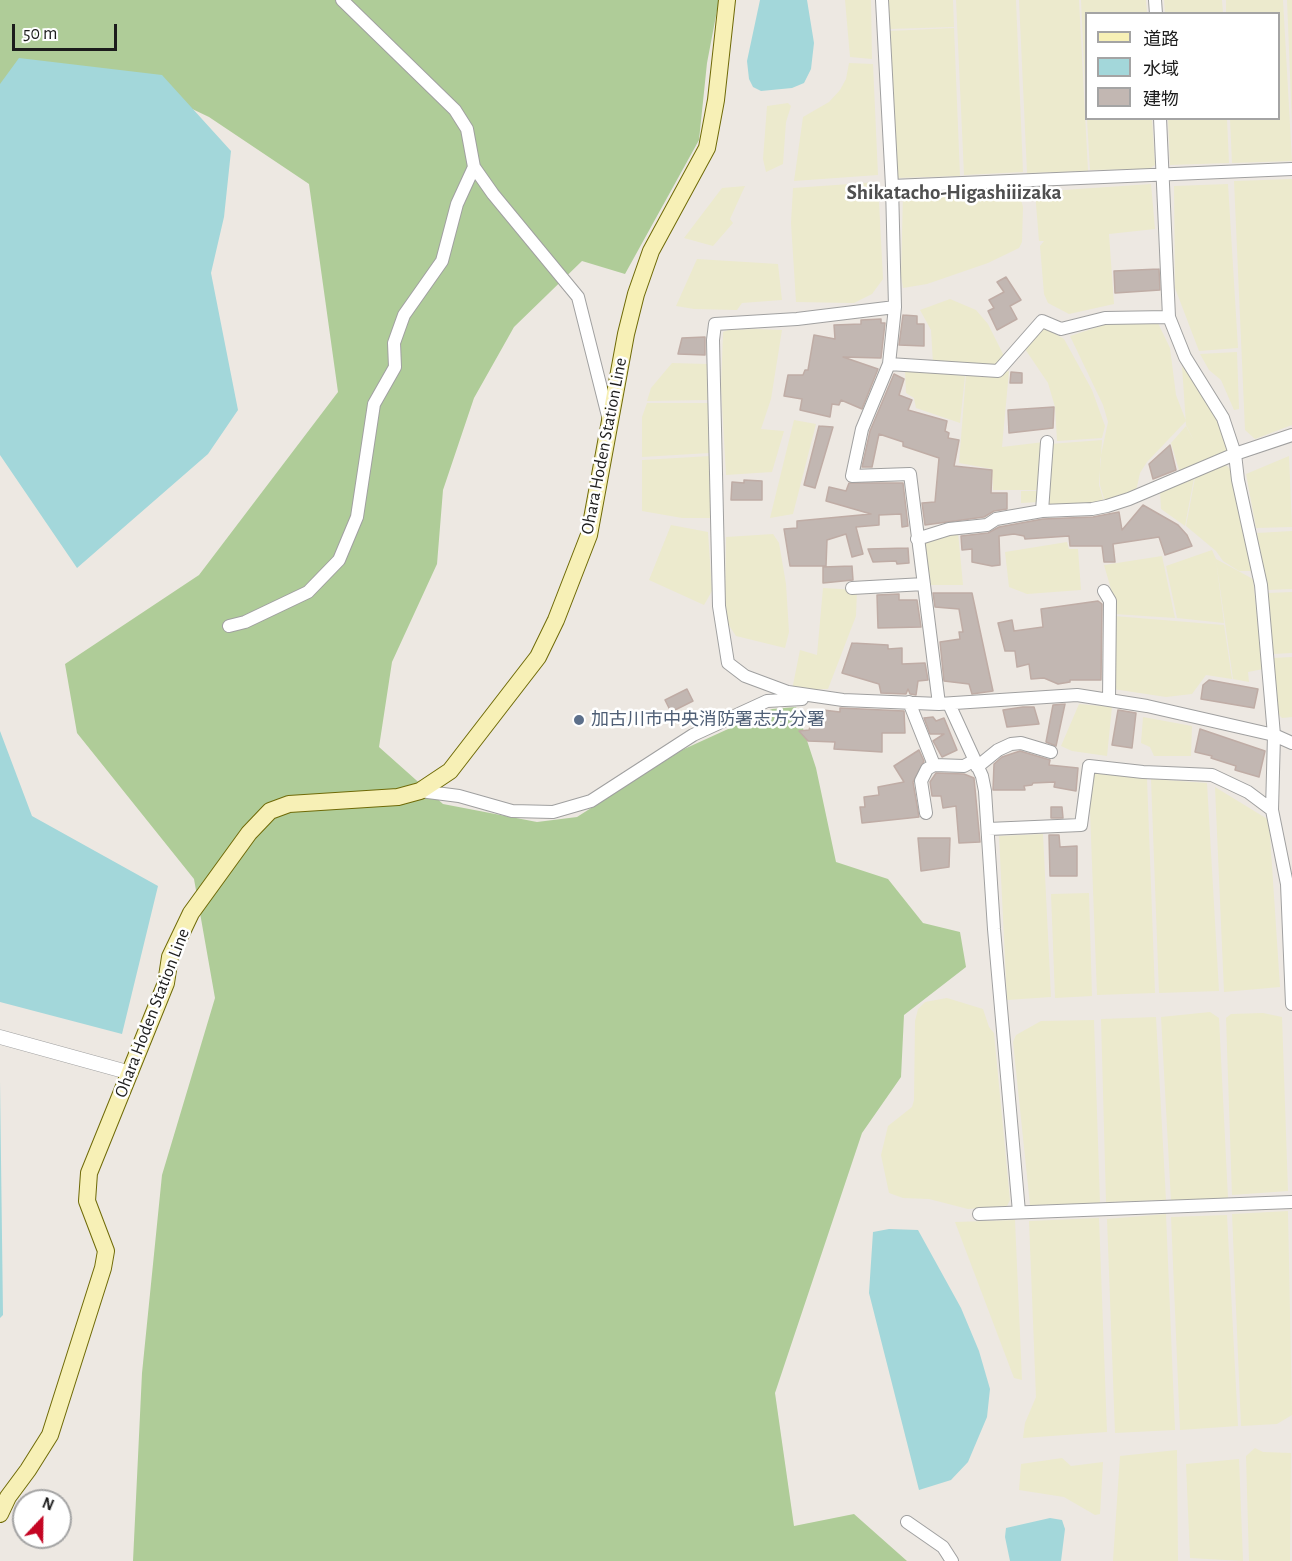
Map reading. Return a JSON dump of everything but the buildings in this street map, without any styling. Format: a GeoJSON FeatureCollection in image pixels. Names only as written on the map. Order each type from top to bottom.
{"type":"FeatureCollection","features":[{"type":"Feature","properties":{"kind":"main road","name":"Ohara Hoden Station Line"},"geometry":{"type":"LineString","coordinates":[[0,1514],[8,1497],[50,1436],[103,1268],[106,1251],[87,1201],[89,1173],[166,983],[170,957],[191,913],[249,833],[270,811],[289,804],[398,797],[420,791],[450,771],[538,657],[556,620],[589,535],[626,334],[636,294],[651,251],[707,148],[716,100],[727,0]]}},
{"type":"Feature","properties":{"kind":"street"},"geometry":{"type":"LineString","coordinates":[[342,0],[455,110],[467,129],[474,167],[493,194],[578,297],[610,424]]}},
{"type":"Feature","properties":{"kind":"street"},"geometry":{"type":"LineString","coordinates":[[882,0],[892,186],[895,307],[889,364],[862,429],[852,476],[910,474],[917,539],[944,704],[975,764],[986,791],[994,929],[1019,1212]]}},
{"type":"Feature","properties":{"kind":"street"},"geometry":{"type":"LineString","coordinates":[[1160,120],[1168,317],[1185,357],[1223,417],[1235,454],[1238,480],[1261,585],[1275,735],[1272,810],[1287,884],[1292,1004]]}},
{"type":"Feature","properties":{"kind":"street"},"geometry":{"type":"LineString","coordinates":[[230,626],[245,622],[308,592],[339,560],[359,507],[374,404],[395,367],[394,344],[404,315],[442,261],[457,204],[474,167]]}},
{"type":"Feature","properties":{"kind":"street"},"geometry":{"type":"LineString","coordinates":[[892,186],[1292,169]]}},
{"type":"Feature","properties":{"kind":"street"},"geometry":{"type":"LineString","coordinates":[[895,307],[797,319],[715,324],[713,340],[718,606],[728,663],[745,676],[788,692],[826,697],[944,704],[1077,695],[1147,706],[1275,735],[1292,743]]}},
{"type":"Feature","properties":{"kind":"street"},"geometry":{"type":"LineString","coordinates":[[889,364],[998,371],[1042,321],[1061,329],[1105,318],[1168,317]]}},
{"type":"Feature","properties":{"kind":"street"},"geometry":{"type":"LineString","coordinates":[[917,539],[949,529],[987,525],[996,519],[1042,511],[1092,509],[1107,506],[1235,454],[1292,435]]}},
{"type":"Feature","properties":{"kind":"street"},"geometry":{"type":"LineString","coordinates":[[1042,511],[1047,442]]}},
{"type":"Feature","properties":{"kind":"street"},"geometry":{"type":"LineString","coordinates":[[852,588],[924,584]]}},
{"type":"Feature","properties":{"kind":"street"},"geometry":{"type":"LineString","coordinates":[[1104,591],[1110,601],[1108,700]]}},
{"type":"Feature","properties":{"kind":"street"},"geometry":{"type":"LineString","coordinates":[[420,791],[459,796],[513,811],[553,812],[591,801],[693,735],[767,701],[826,697]]}},
{"type":"Feature","properties":{"kind":"street"},"geometry":{"type":"LineString","coordinates":[[909,702],[934,765]]}},
{"type":"Feature","properties":{"kind":"street"},"geometry":{"type":"LineString","coordinates":[[926,813],[921,781],[927,769],[934,765],[975,764],[1011,744],[1021,743],[1052,752]]}},
{"type":"Feature","properties":{"kind":"street"},"geometry":{"type":"LineString","coordinates":[[988,829],[1081,825],[1089,766],[1143,772],[1212,775],[1248,792],[1272,810]]}},
{"type":"Feature","properties":{"kind":"street"},"geometry":{"type":"LineString","coordinates":[[0,1037],[131,1073]]}},
{"type":"Feature","properties":{"kind":"street"},"geometry":{"type":"LineString","coordinates":[[979,1214],[1292,1202]]}},
{"type":"Feature","properties":{"kind":"street"},"geometry":{"type":"LineString","coordinates":[[907,1522],[942,1547],[952,1561]]}},
{"type":"Feature","properties":{"kind":"shaded area"},"geometry":{"type":"Polygon","coordinates":[[[845,0],[871,0],[872,59],[850,57],[845,0]]]}},
{"type":"Feature","properties":{"kind":"shaded area"},"geometry":{"type":"Polygon","coordinates":[[[888,0],[953,0],[954,27],[889,29],[888,0]]]}},
{"type":"Feature","properties":{"kind":"shaded area"},"geometry":{"type":"Polygon","coordinates":[[[956,0],[1016,0],[1023,172],[964,175],[956,0]]]}},
{"type":"Feature","properties":{"kind":"shaded area"},"geometry":{"type":"Polygon","coordinates":[[[1019,0],[1079,0],[1088,171],[1027,173],[1019,0]]]}},
{"type":"Feature","properties":{"kind":"shaded area"},"geometry":{"type":"Polygon","coordinates":[[[1081,0],[1146,0],[1147,12],[1085,12],[1085,86],[1081,0]]]}},
{"type":"Feature","properties":{"kind":"shaded area"},"geometry":{"type":"Polygon","coordinates":[[[1164,0],[1222,0],[1223,12],[1165,12],[1164,0]]]}},
{"type":"Feature","properties":{"kind":"shaded area"},"geometry":{"type":"Polygon","coordinates":[[[1226,0],[1283,0],[1292,161],[1232,163],[1230,120],[1280,120],[1280,12],[1226,12],[1226,0]]]}},
{"type":"Feature","properties":{"kind":"shaded area"},"geometry":{"type":"Polygon","coordinates":[[[1287,0],[1292,0],[1292,124],[1287,0]]]}},
{"type":"Feature","properties":{"kind":"shaded area"},"geometry":{"type":"Polygon","coordinates":[[[954,28],[960,176],[895,178],[889,31],[954,28]]]}},
{"type":"Feature","properties":{"kind":"shaded area"},"geometry":{"type":"Polygon","coordinates":[[[849,63],[873,64],[878,175],[794,181],[803,117],[829,102],[840,90],[846,79],[849,63]]]}},
{"type":"Feature","properties":{"kind":"shaded area"},"geometry":{"type":"Polygon","coordinates":[[[788,103],[791,106],[786,122],[783,164],[766,172],[763,159],[767,106],[788,103]]]}},
{"type":"Feature","properties":{"kind":"shaded area"},"geometry":{"type":"Polygon","coordinates":[[[1087,120],[1152,120],[1155,165],[1149,169],[1090,170],[1087,120]]]}},
{"type":"Feature","properties":{"kind":"shaded area"},"geometry":{"type":"Polygon","coordinates":[[[1168,120],[1227,120],[1229,163],[1170,165],[1168,120]]]}},
{"type":"Feature","properties":{"kind":"shaded area"},"geometry":{"type":"Polygon","coordinates":[[[1292,179],[1292,425],[1255,439],[1245,430],[1234,181],[1292,179]]]}},
{"type":"Feature","properties":{"kind":"shaded area"},"geometry":{"type":"Polygon","coordinates":[[[878,182],[883,279],[872,294],[854,303],[796,302],[791,223],[793,188],[878,182]]]}},
{"type":"Feature","properties":{"kind":"shaded area"},"geometry":{"type":"Polygon","coordinates":[[[1151,184],[1155,229],[1109,234],[1114,304],[1069,314],[1048,303],[1044,294],[1040,246],[1044,241],[1039,241],[1035,192],[1151,184]]]}},
{"type":"Feature","properties":{"kind":"shaded area"},"geometry":{"type":"Polygon","coordinates":[[[1228,184],[1238,348],[1199,351],[1175,288],[1174,186],[1228,184]]]}},
{"type":"Feature","properties":{"kind":"shaded area"},"geometry":{"type":"Polygon","coordinates":[[[745,186],[730,219],[733,223],[713,246],[684,238],[722,188],[745,186]]]}},
{"type":"Feature","properties":{"kind":"shaded area"},"geometry":{"type":"Polygon","coordinates":[[[1011,191],[1020,196],[1023,207],[1022,242],[1019,248],[988,263],[927,284],[903,288],[901,276],[903,194],[1011,191]]]}},
{"type":"Feature","properties":{"kind":"shaded area"},"geometry":{"type":"Polygon","coordinates":[[[697,259],[778,264],[782,300],[742,303],[737,310],[694,309],[676,306],[697,259]]]}},
{"type":"Feature","properties":{"kind":"shaded area"},"geometry":{"type":"Polygon","coordinates":[[[950,299],[976,310],[988,324],[1005,358],[999,366],[933,363],[931,330],[920,310],[950,299]]]}},
{"type":"Feature","properties":{"kind":"shaded area"},"geometry":{"type":"Polygon","coordinates":[[[1157,321],[1170,348],[1176,395],[1186,421],[1147,462],[1140,473],[1136,491],[1105,502],[1100,485],[1100,460],[1108,422],[1103,405],[1070,336],[1113,322],[1157,321]]]}},
{"type":"Feature","properties":{"kind":"shaded area"},"geometry":{"type":"Polygon","coordinates":[[[1043,327],[1064,339],[1092,390],[1105,426],[1102,438],[1057,441],[1055,407],[1048,383],[1025,349],[1043,327]]]}},
{"type":"Feature","properties":{"kind":"shaded area"},"geometry":{"type":"Polygon","coordinates":[[[757,329],[782,330],[771,399],[761,429],[784,431],[772,472],[726,475],[721,387],[723,332],[757,329]]]}},
{"type":"Feature","properties":{"kind":"shaded area"},"geometry":{"type":"Polygon","coordinates":[[[1237,352],[1239,409],[1234,410],[1221,380],[1209,370],[1200,354],[1237,352]]]}},
{"type":"Feature","properties":{"kind":"shaded area"},"geometry":{"type":"Polygon","coordinates":[[[672,363],[708,364],[709,400],[647,401],[651,388],[672,363]]]}},
{"type":"Feature","properties":{"kind":"shaded area"},"geometry":{"type":"Polygon","coordinates":[[[1182,366],[1214,410],[1229,451],[1180,473],[1171,443],[1186,426],[1194,441],[1186,425],[1182,366]]]}},
{"type":"Feature","properties":{"kind":"shaded area"},"geometry":{"type":"Polygon","coordinates":[[[905,369],[965,376],[960,423],[916,408],[914,398],[906,393],[905,369]]]}},
{"type":"Feature","properties":{"kind":"shaded area"},"geometry":{"type":"Polygon","coordinates":[[[1009,371],[1002,447],[1044,442],[1040,490],[993,490],[992,469],[959,463],[966,375],[983,377],[1009,371]]]}},
{"type":"Feature","properties":{"kind":"shaded area"},"geometry":{"type":"Polygon","coordinates":[[[647,403],[709,403],[710,453],[642,457],[642,417],[647,403]]]}},
{"type":"Feature","properties":{"kind":"shaded area"},"geometry":{"type":"Polygon","coordinates":[[[794,420],[816,424],[793,514],[770,518],[794,420]]]}},
{"type":"Feature","properties":{"kind":"shaded area"},"geometry":{"type":"Polygon","coordinates":[[[1102,440],[1099,485],[1104,502],[1045,507],[1050,444],[1102,440]]]}},
{"type":"Feature","properties":{"kind":"shaded area"},"geometry":{"type":"Polygon","coordinates":[[[710,456],[713,518],[682,518],[642,511],[642,460],[710,456]]]}},
{"type":"Feature","properties":{"kind":"shaded area"},"geometry":{"type":"Polygon","coordinates":[[[1289,456],[1292,527],[1256,528],[1246,474],[1289,456]]]}},
{"type":"Feature","properties":{"kind":"shaded area"},"geometry":{"type":"Polygon","coordinates":[[[1225,464],[1231,470],[1252,571],[1239,571],[1223,561],[1216,551],[1186,526],[1195,478],[1225,464]]]}},
{"type":"Feature","properties":{"kind":"shaded area"},"geometry":{"type":"Polygon","coordinates":[[[1194,478],[1185,526],[1161,509],[1160,491],[1194,478]]]}},
{"type":"Feature","properties":{"kind":"shaded area"},"geometry":{"type":"Polygon","coordinates":[[[1021,491],[1040,491],[1039,502],[1021,503],[1021,491]]]}},
{"type":"Feature","properties":{"kind":"shaded area"},"geometry":{"type":"Polygon","coordinates":[[[671,525],[708,532],[712,591],[704,605],[649,580],[671,525]]]}},
{"type":"Feature","properties":{"kind":"shaded area"},"geometry":{"type":"Polygon","coordinates":[[[1292,531],[1292,589],[1267,590],[1257,533],[1292,531]]]}},
{"type":"Feature","properties":{"kind":"shaded area"},"geometry":{"type":"Polygon","coordinates":[[[958,532],[963,585],[931,585],[924,543],[958,532]]]}},
{"type":"Feature","properties":{"kind":"shaded area"},"geometry":{"type":"Polygon","coordinates":[[[773,534],[779,543],[786,584],[789,632],[785,648],[736,636],[728,624],[725,603],[726,537],[773,534]]]}},
{"type":"Feature","properties":{"kind":"shaded area"},"geometry":{"type":"Polygon","coordinates":[[[1067,542],[1069,549],[1078,549],[1081,590],[1027,594],[1009,587],[1005,552],[1067,542]]]}},
{"type":"Feature","properties":{"kind":"shaded area"},"geometry":{"type":"Polygon","coordinates":[[[1212,550],[1216,559],[1253,579],[1263,669],[1248,672],[1249,682],[1233,679],[1216,560],[1224,623],[1177,618],[1166,566],[1212,550]]]}},
{"type":"Feature","properties":{"kind":"shaded area"},"geometry":{"type":"Polygon","coordinates":[[[1162,556],[1175,618],[1114,614],[1115,603],[1104,565],[1162,556]]]}},
{"type":"Feature","properties":{"kind":"shaded area"},"geometry":{"type":"Polygon","coordinates":[[[823,588],[857,590],[856,616],[828,689],[792,690],[800,650],[817,655],[823,588]]]}},
{"type":"Feature","properties":{"kind":"shaded area"},"geometry":{"type":"Polygon","coordinates":[[[1292,592],[1292,653],[1273,654],[1268,593],[1292,592]]]}},
{"type":"Feature","properties":{"kind":"shaded area"},"geometry":{"type":"Polygon","coordinates":[[[1114,616],[1224,625],[1232,679],[1206,675],[1192,694],[1166,697],[1113,689],[1114,616]]]}},
{"type":"Feature","properties":{"kind":"shaded area"},"geometry":{"type":"Polygon","coordinates":[[[1292,657],[1292,717],[1282,718],[1277,713],[1273,658],[1292,657]]]}},
{"type":"Feature","properties":{"kind":"shaded area"},"geometry":{"type":"Polygon","coordinates":[[[1079,704],[1112,707],[1107,756],[1072,751],[1061,746],[1079,704]]]}},
{"type":"Feature","properties":{"kind":"shaded area"},"geometry":{"type":"Polygon","coordinates":[[[1143,717],[1192,726],[1191,756],[1154,756],[1150,747],[1141,743],[1143,717]]]}},
{"type":"Feature","properties":{"kind":"shaded area"},"geometry":{"type":"Polygon","coordinates":[[[1093,772],[1147,778],[1155,993],[1097,995],[1089,785],[1093,772]]]}},
{"type":"Feature","properties":{"kind":"shaded area"},"geometry":{"type":"Polygon","coordinates":[[[1151,779],[1207,783],[1219,991],[1159,993],[1151,779]]]}},
{"type":"Feature","properties":{"kind":"shaded area"},"geometry":{"type":"Polygon","coordinates":[[[1215,787],[1269,820],[1280,987],[1224,992],[1215,787]]]}},
{"type":"Feature","properties":{"kind":"shaded area"},"geometry":{"type":"Polygon","coordinates":[[[1043,834],[1051,997],[1007,1000],[999,836],[1043,834]]]}},
{"type":"Feature","properties":{"kind":"shaded area"},"geometry":{"type":"Polygon","coordinates":[[[1089,893],[1092,996],[1055,998],[1051,894],[1089,893]]]}},
{"type":"Feature","properties":{"kind":"shaded area"},"geometry":{"type":"Polygon","coordinates":[[[947,998],[983,1009],[989,1027],[994,1033],[1010,1200],[1007,1206],[968,1209],[929,1199],[903,1198],[889,1193],[881,1155],[888,1126],[912,1107],[914,1100],[915,1021],[918,1009],[925,1002],[947,998]]]}},
{"type":"Feature","properties":{"kind":"shaded area"},"geometry":{"type":"Polygon","coordinates":[[[1210,1012],[1219,1018],[1228,1198],[1171,1201],[1161,1017],[1210,1012]]]}},
{"type":"Feature","properties":{"kind":"shaded area"},"geometry":{"type":"Polygon","coordinates":[[[1263,1013],[1282,1017],[1288,1191],[1232,1195],[1226,1018],[1231,1014],[1263,1013]]]}},
{"type":"Feature","properties":{"kind":"shaded area"},"geometry":{"type":"Polygon","coordinates":[[[1156,1017],[1166,1200],[1106,1202],[1101,1019],[1156,1017]]]}},
{"type":"Feature","properties":{"kind":"shaded area"},"geometry":{"type":"Polygon","coordinates":[[[1094,1020],[1100,1204],[1030,1205],[1013,1042],[1016,1035],[1041,1021],[1094,1020]]]}},
{"type":"Feature","properties":{"kind":"shaded area"},"geometry":{"type":"Polygon","coordinates":[[[1288,1211],[1292,1415],[1277,1424],[1241,1426],[1232,1214],[1288,1211]]]}},
{"type":"Feature","properties":{"kind":"shaded area"},"geometry":{"type":"Polygon","coordinates":[[[1166,1214],[1175,1430],[1115,1433],[1107,1219],[1166,1214]]]}},
{"type":"Feature","properties":{"kind":"shaded area"},"geometry":{"type":"Polygon","coordinates":[[[1227,1215],[1238,1426],[1180,1430],[1171,1217],[1227,1215]]]}},
{"type":"Feature","properties":{"kind":"shaded area"},"geometry":{"type":"Polygon","coordinates":[[[1099,1218],[1107,1432],[1023,1438],[1025,1423],[1036,1397],[1029,1221],[1099,1218]]]}},
{"type":"Feature","properties":{"kind":"shaded area"},"geometry":{"type":"Polygon","coordinates":[[[1015,1220],[1022,1380],[1014,1378],[955,1222],[1015,1220]]]}},
{"type":"Feature","properties":{"kind":"shaded area"},"geometry":{"type":"Polygon","coordinates":[[[1255,1448],[1263,1452],[1291,1453],[1290,1561],[1249,1561],[1246,1456],[1255,1448]]]}},
{"type":"Feature","properties":{"kind":"shaded area"},"geometry":{"type":"Polygon","coordinates":[[[1177,1450],[1178,1561],[1113,1561],[1120,1456],[1177,1450]]]}},
{"type":"Feature","properties":{"kind":"shaded area"},"geometry":{"type":"Polygon","coordinates":[[[1062,1458],[1071,1466],[1103,1462],[1100,1514],[1095,1515],[1064,1497],[1019,1490],[1021,1464],[1062,1458]]]}},
{"type":"Feature","properties":{"kind":"shaded area"},"geometry":{"type":"Polygon","coordinates":[[[1239,1459],[1243,1561],[1190,1558],[1186,1464],[1239,1459]]]}},
{"type":"Feature","properties":{"kind":"green space"},"geometry":{"type":"Polygon","coordinates":[[[0,0],[719,0],[707,63],[699,140],[625,274],[582,261],[514,327],[474,398],[443,490],[437,564],[392,662],[379,747],[443,804],[537,822],[577,817],[682,750],[772,709],[796,707],[816,768],[836,862],[888,879],[923,923],[960,932],[966,967],[904,1015],[901,1077],[862,1133],[775,1393],[794,1526],[854,1514],[907,1561],[133,1561],[142,1373],[162,1175],[215,998],[194,879],[77,733],[65,664],[199,575],[338,392],[309,184],[209,117],[140,84],[0,179],[0,0]]]}},
{"type":"Feature","properties":{"kind":"water"},"geometry":{"type":"Polygon","coordinates":[[[760,0],[807,0],[814,43],[811,69],[804,83],[792,88],[761,91],[753,87],[749,79],[747,61],[760,0]]]}},
{"type":"Feature","properties":{"kind":"water"},"geometry":{"type":"Polygon","coordinates":[[[19,58],[162,75],[231,151],[224,217],[211,273],[238,410],[208,454],[77,568],[0,455],[0,84],[19,58]]]}},
{"type":"Feature","properties":{"kind":"water"},"geometry":{"type":"Polygon","coordinates":[[[0,731],[32,816],[158,886],[122,1034],[0,1002],[0,731]]]}},
{"type":"Feature","properties":{"kind":"water"},"geometry":{"type":"Polygon","coordinates":[[[0,1081],[3,1315],[0,1318],[0,1081]]]}},
{"type":"Feature","properties":{"kind":"water"},"geometry":{"type":"Polygon","coordinates":[[[889,1229],[918,1230],[961,1308],[979,1351],[990,1389],[987,1417],[968,1462],[951,1480],[919,1490],[869,1293],[873,1232],[889,1229]]]}},
{"type":"Feature","properties":{"kind":"water"},"geometry":{"type":"Polygon","coordinates":[[[1050,1518],[1062,1520],[1065,1529],[1061,1561],[1010,1561],[1005,1537],[1006,1528],[1050,1518]]]}},
{"type":"Feature","properties":{"kind":"place","name":"加古川市中央消防署志方分署"},"geometry":{"type":"Point","coordinates":[579,720]}},
{"type":"Feature","properties":{"kind":"district","name":"Shikatacho-Higashiiizaka"},"geometry":{"type":"Point","coordinates":[954,193]}}]}
